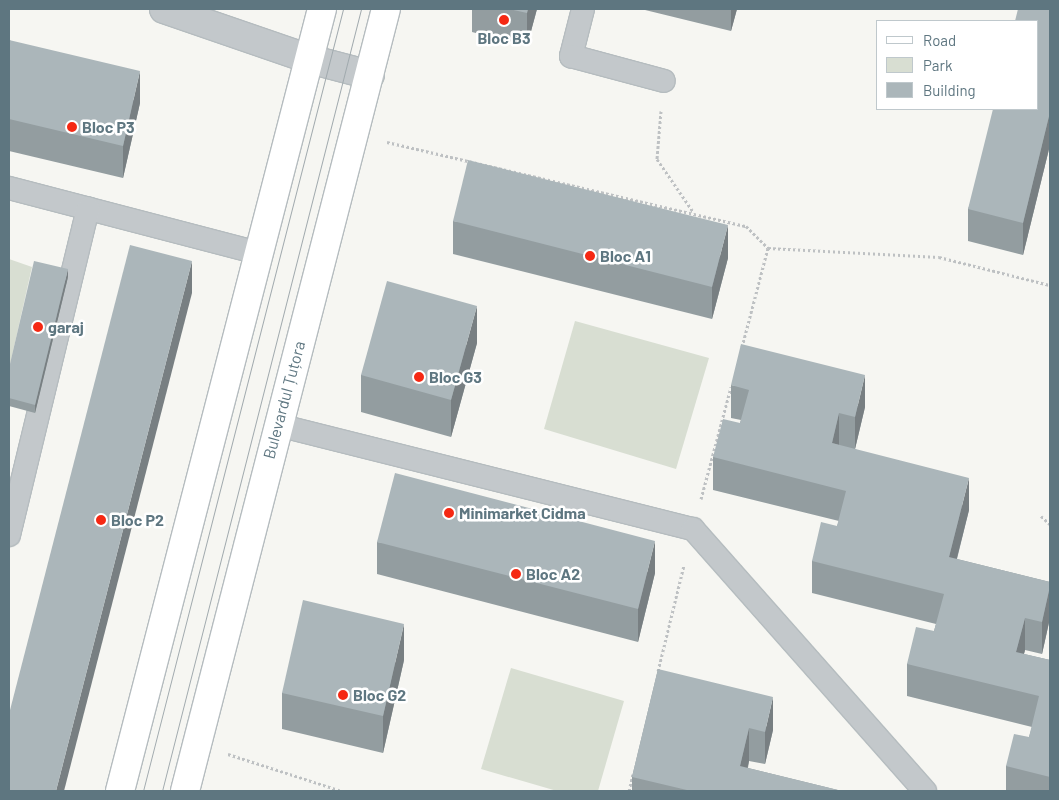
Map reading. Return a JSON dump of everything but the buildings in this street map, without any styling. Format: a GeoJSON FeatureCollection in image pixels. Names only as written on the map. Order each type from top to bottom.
{"type":"FeatureCollection","features":[{"type":"Feature","properties":{"kind":"main road"},"geometry":{"type":"LineString","coordinates":[[120,791],[322,9]]}},
{"type":"Feature","properties":{"kind":"main road","name":"Bulevardul Țuțora"},"geometry":{"type":"LineString","coordinates":[[185,791],[386,9]]}},
{"type":"Feature","properties":{"kind":"street"},"geometry":{"type":"LineString","coordinates":[[164,9],[309,59],[370,75]]}},
{"type":"Feature","properties":{"kind":"lane"},"geometry":{"type":"LineString","coordinates":[[582,9],[571,56],[664,81]]}},
{"type":"Feature","properties":{"kind":"lane"},"geometry":{"type":"LineString","coordinates":[[9,188],[259,253]]}},
{"type":"Feature","properties":{"kind":"lane"},"geometry":{"type":"LineString","coordinates":[[9,535],[88,208]]}},
{"type":"Feature","properties":{"kind":"lane"},"geometry":{"type":"LineString","coordinates":[[278,425],[693,529],[925,791]]}},
{"type":"Feature","properties":{"kind":"path"},"geometry":{"type":"LineString","coordinates":[[664,81],[657,159],[694,213]]}},
{"type":"Feature","properties":{"kind":"path"},"geometry":{"type":"LineString","coordinates":[[355,134],[746,226],[768,248],[939,257],[1050,285]]}},
{"type":"Feature","properties":{"kind":"path"},"geometry":{"type":"LineString","coordinates":[[1040,516],[1050,524]]}},
{"type":"Feature","properties":{"kind":"path"},"geometry":{"type":"LineString","coordinates":[[197,744],[342,791]]}},
{"type":"Feature","properties":{"kind":"green space"},"geometry":{"type":"Polygon","coordinates":[[[9,259],[32,267],[9,369],[9,259]]]}},
{"type":"Feature","properties":{"kind":"green space"},"geometry":{"type":"Polygon","coordinates":[[[575,321],[709,358],[676,469],[544,429],[575,321]]]}},
{"type":"Feature","properties":{"kind":"green space"},"geometry":{"type":"Polygon","coordinates":[[[511,668],[624,701],[598,791],[557,791],[481,769],[511,668]]]}},
{"type":"Feature","properties":{"kind":"tram line"},"geometry":{"type":"LineString","coordinates":[[143,791],[343,9]]}},
{"type":"Feature","properties":{"kind":"tram line"},"geometry":{"type":"LineString","coordinates":[[162,791],[361,9]]}},
{"type":"Feature","properties":{"kind":"place","name":"Bloc B3"},"geometry":{"type":"Point","coordinates":[504,20]}},
{"type":"Feature","properties":{"kind":"place","name":"Bloc P3"},"geometry":{"type":"Point","coordinates":[72,127]}},
{"type":"Feature","properties":{"kind":"place","name":"Bloc A1"},"geometry":{"type":"Point","coordinates":[590,256]}},
{"type":"Feature","properties":{"kind":"place","name":"garaj"},"geometry":{"type":"Point","coordinates":[38,327]}},
{"type":"Feature","properties":{"kind":"place","name":"Bloc G3"},"geometry":{"type":"Point","coordinates":[419,377]}},
{"type":"Feature","properties":{"kind":"place","name":"Minimarket Cidma"},"geometry":{"type":"Point","coordinates":[449,513]}},
{"type":"Feature","properties":{"kind":"place","name":"Bloc P2"},"geometry":{"type":"Point","coordinates":[101,520]}},
{"type":"Feature","properties":{"kind":"place","name":"Bloc A2"},"geometry":{"type":"Point","coordinates":[516,574]}},
{"type":"Feature","properties":{"kind":"place","name":"Bloc G2"},"geometry":{"type":"Point","coordinates":[343,695]}}]}
